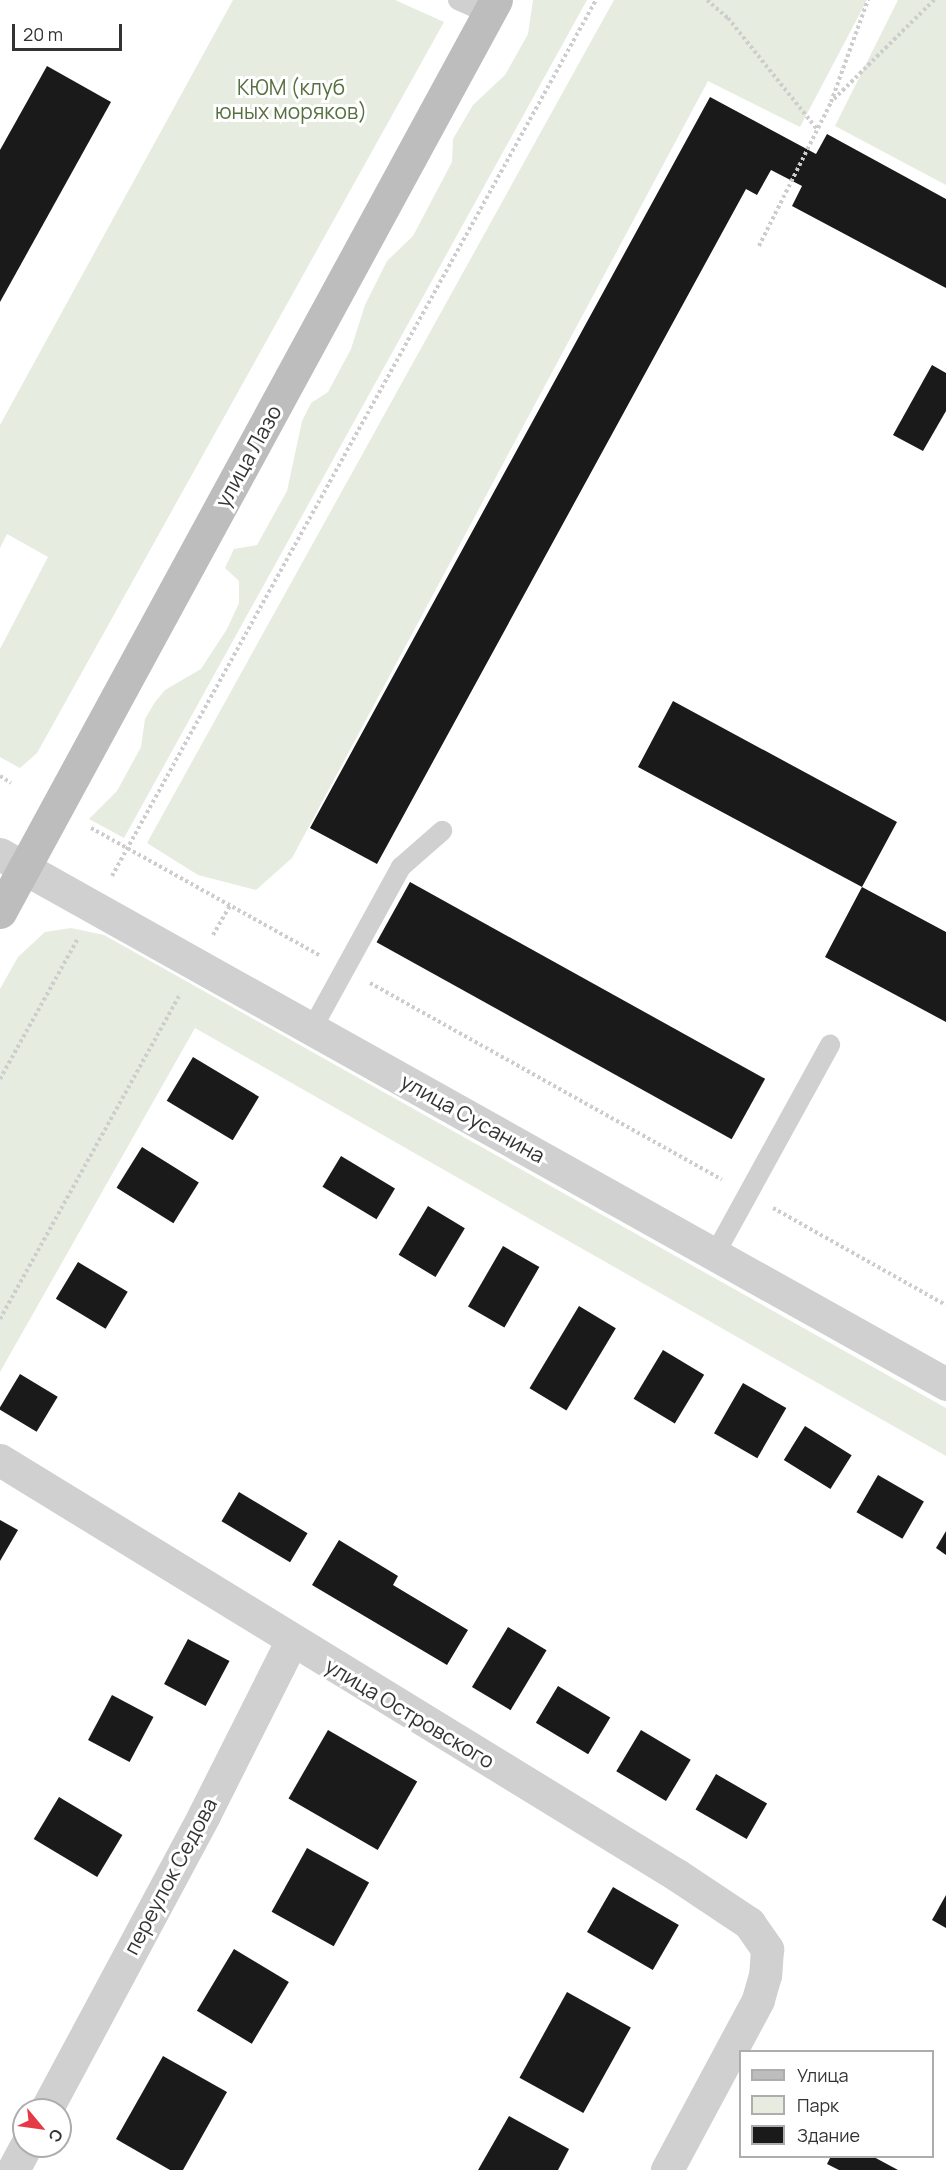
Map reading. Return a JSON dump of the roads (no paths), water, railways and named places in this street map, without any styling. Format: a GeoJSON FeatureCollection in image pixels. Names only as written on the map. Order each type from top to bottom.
{"type":"FeatureCollection","features":[{"type":"Feature","properties":{"kind":"main road","name":"улица Лазо"},"geometry":{"type":"LineString","coordinates":[[0,912],[12,861],[492,7]]}},
{"type":"Feature","properties":{"kind":"street","name":"улица Сусанина"},"geometry":{"type":"LineString","coordinates":[[12,861],[197,962],[946,1384]]}},
{"type":"Feature","properties":{"kind":"street","name":"улица Островского"},"geometry":{"type":"LineString","coordinates":[[0,1460],[677,1875],[749,1923],[767,1949],[765,1974],[758,2000],[667,2170]]}},
{"type":"Feature","properties":{"kind":"street","name":"переулок Седова"},"geometry":{"type":"LineString","coordinates":[[52,2098],[204,1815],[292,1640]]}},
{"type":"Feature","properties":{"kind":"lane"},"geometry":{"type":"LineString","coordinates":[[458,0],[492,7]]}},
{"type":"Feature","properties":{"kind":"lane"},"geometry":{"type":"LineString","coordinates":[[313,1028],[400,867],[442,831]]}},
{"type":"Feature","properties":{"kind":"lane"},"geometry":{"type":"LineString","coordinates":[[715,1254],[830,1045]]}},
{"type":"Feature","properties":{"kind":"park label","name":"КЮМ (клуб юных моряков)"},"geometry":{"type":"Point","coordinates":[291,99]}}]}
